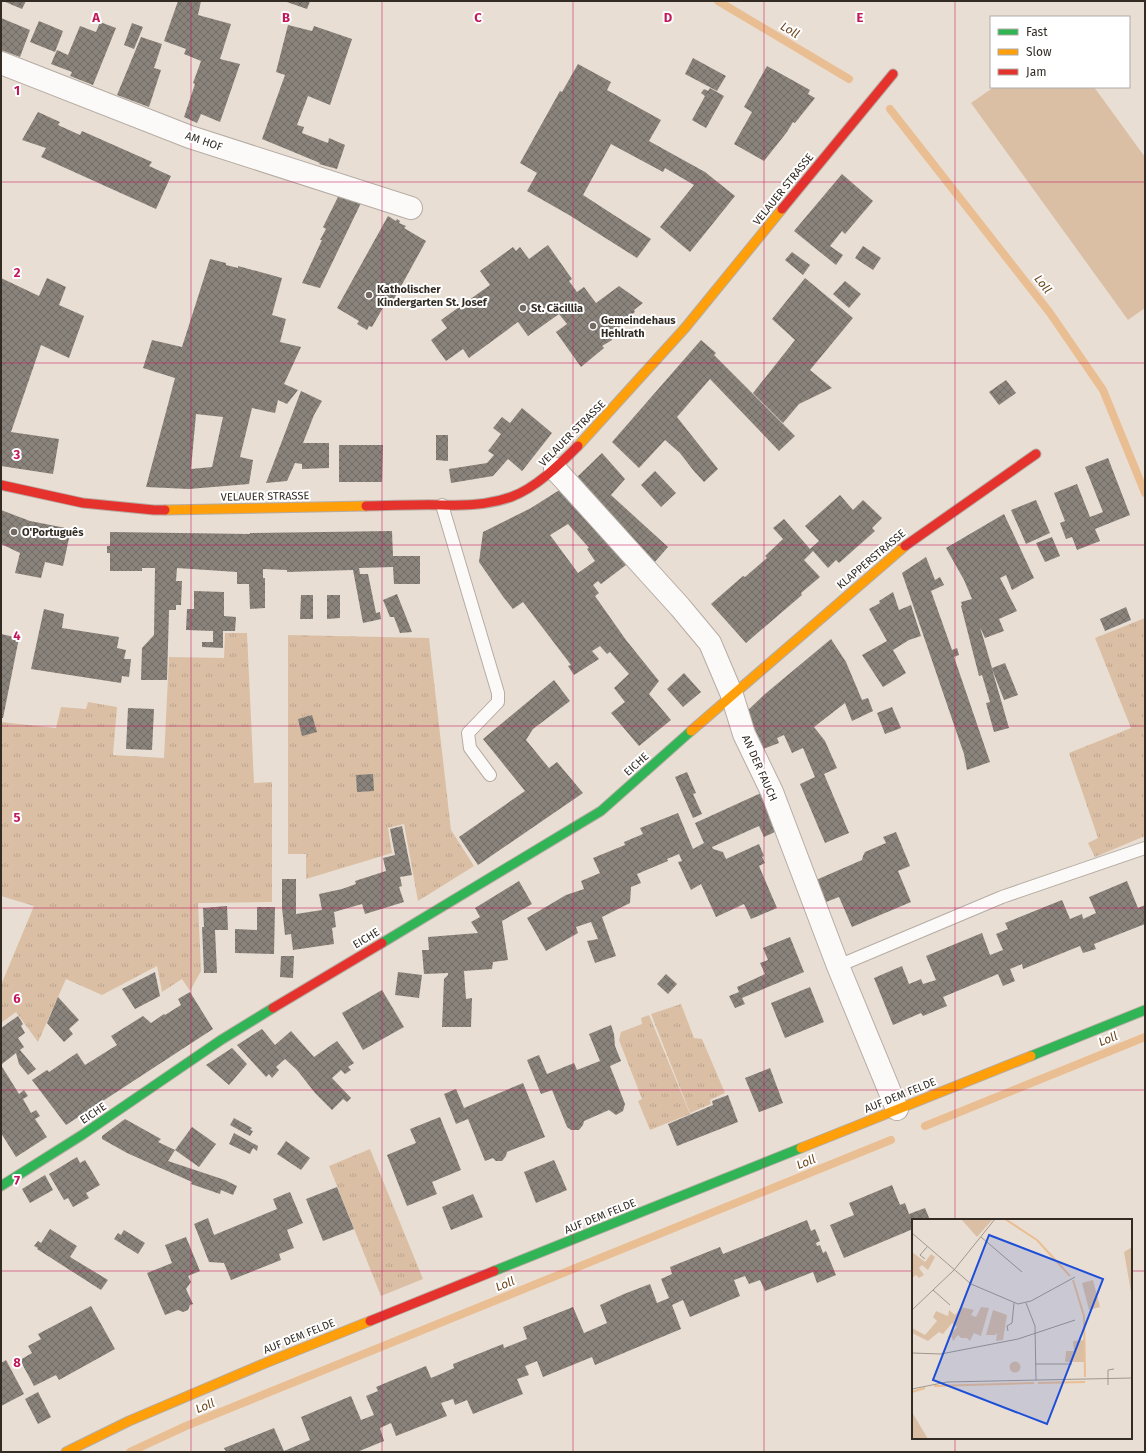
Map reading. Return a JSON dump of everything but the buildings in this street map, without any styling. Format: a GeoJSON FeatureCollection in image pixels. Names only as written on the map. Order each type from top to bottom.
{"type":"FeatureCollection","features":[{"type":"Feature","properties":{"kind":"street","name":"AM HOF"},"geometry":{"type":"LineString","coordinates":[[1,63],[190,137],[411,208]]}},
{"type":"Feature","properties":{"kind":"street","name":"VELAUER STRASSE"},"geometry":{"type":"LineString","coordinates":[[1,485],[83,504],[154,510],[457,506],[483,504],[512,497],[535,484],[555,469],[588,436],[684,328],[893,74]]}},
{"type":"Feature","properties":{"kind":"street","name":"KLAPPERSTRASSE"},"geometry":{"type":"LineString","coordinates":[[732,695],[901,548],[1036,454]]}},
{"type":"Feature","properties":{"kind":"street","name":"AN DER FAUCH"},"geometry":{"type":"LineString","coordinates":[[555,469],[680,607],[710,643],[732,695],[744,734],[772,792],[838,966],[897,1110]]}},
{"type":"Feature","properties":{"kind":"street","name":"EICHE"},"geometry":{"type":"LineString","coordinates":[[1,1186],[82,1135],[221,1040],[601,811],[732,695]]}},
{"type":"Feature","properties":{"kind":"street","name":"AUF DEM FELDE"},"geometry":{"type":"LineString","coordinates":[[66,1452],[129,1421],[192,1393],[1145,1010]]}},
{"type":"Feature","properties":{"kind":"lane"},"geometry":{"type":"LineString","coordinates":[[442,505],[498,693],[498,702],[468,733],[470,748],[490,774]]}},
{"type":"Feature","properties":{"kind":"lane"},"geometry":{"type":"LineString","coordinates":[[838,966],[1002,897],[1145,848]]}},
{"type":"Feature","properties":{"kind":"green space"},"geometry":{"type":"Polygon","coordinates":[[[993,88],[1095,88],[1145,157],[1145,308],[1128,320],[971,103],[993,88]]]}},
{"type":"Feature","properties":{"kind":"green space"},"geometry":{"type":"Polygon","coordinates":[[[1145,618],[1145,836],[1095,857],[1088,843],[1098,838],[1069,753],[1131,728],[1095,638],[1145,618]]]}},
{"type":"Feature","properties":{"kind":"green space"},"geometry":{"type":"Polygon","coordinates":[[[225,633],[247,633],[254,783],[272,782],[272,902],[198,903],[201,971],[190,991],[182,979],[162,992],[157,966],[102,995],[66,979],[38,1042],[16,1012],[1,1023],[1,985],[34,906],[1,896],[1,722],[56,728],[61,707],[86,709],[88,702],[117,707],[113,755],[164,758],[169,657],[224,658],[225,633]]]}},
{"type":"Feature","properties":{"kind":"green space"},"geometry":{"type":"Polygon","coordinates":[[[288,635],[429,638],[451,830],[474,866],[418,901],[404,824],[388,828],[392,853],[306,879],[306,854],[288,854],[288,635]]]}},
{"type":"Feature","properties":{"kind":"green space"},"geometry":{"type":"Polygon","coordinates":[[[681,1004],[694,1038],[702,1039],[725,1093],[710,1100],[711,1104],[690,1113],[651,1014],[681,1004]]]}},
{"type":"Feature","properties":{"kind":"green space"},"geometry":{"type":"Polygon","coordinates":[[[649,1015],[690,1114],[650,1130],[638,1101],[642,1099],[619,1040],[621,1032],[642,1024],[641,1018],[649,1015]]]}},
{"type":"Feature","properties":{"kind":"green space"},"geometry":{"type":"Polygon","coordinates":[[[370,1149],[423,1279],[381,1296],[329,1166],[370,1149]]]}},
{"type":"Feature","properties":{"kind":"waterway","name":"Loll"},"geometry":{"type":"LineString","coordinates":[[718,1],[849,79]]}},
{"type":"Feature","properties":{"kind":"waterway","name":"Loll"},"geometry":{"type":"LineString","coordinates":[[890,109],[1050,313],[1103,390],[1145,493]]}},
{"type":"Feature","properties":{"kind":"waterway","name":"Loll"},"geometry":{"type":"LineString","coordinates":[[925,1126],[1145,1037]]}},
{"type":"Feature","properties":{"kind":"waterway","name":"Loll"},"geometry":{"type":"LineString","coordinates":[[130,1452],[186,1426],[891,1140]]}},
{"type":"Feature","properties":{"kind":"traffic: fast"},"geometry":{"type":"LineString","coordinates":[[382,943],[601,811],[691,731]]}},
{"type":"Feature","properties":{"kind":"traffic: fast"},"geometry":{"type":"LineString","coordinates":[[1,1186],[82,1135],[221,1040],[273,1008]]}},
{"type":"Feature","properties":{"kind":"traffic: fast"},"geometry":{"type":"LineString","coordinates":[[1031,1056],[1145,1010]]}},
{"type":"Feature","properties":{"kind":"traffic: fast"},"geometry":{"type":"LineString","coordinates":[[494,1271],[801,1148]]}},
{"type":"Feature","properties":{"kind":"traffic: slow"},"geometry":{"type":"LineString","coordinates":[[578,446],[685,328],[782,209]]}},
{"type":"Feature","properties":{"kind":"traffic: slow"},"geometry":{"type":"LineString","coordinates":[[165,510],[366,506]]}},
{"type":"Feature","properties":{"kind":"traffic: slow"},"geometry":{"type":"LineString","coordinates":[[691,731],[905,546]]}},
{"type":"Feature","properties":{"kind":"traffic: slow"},"geometry":{"type":"LineString","coordinates":[[801,1148],[1031,1056]]}},
{"type":"Feature","properties":{"kind":"traffic: slow"},"geometry":{"type":"LineString","coordinates":[[66,1452],[129,1421],[263,1364],[370,1321]]}},
{"type":"Feature","properties":{"kind":"traffic: jam"},"geometry":{"type":"LineString","coordinates":[[782,209],[893,74]]}},
{"type":"Feature","properties":{"kind":"traffic: jam"},"geometry":{"type":"LineString","coordinates":[[366,506],[468,505],[503,500],[520,493],[538,482],[578,446]]}},
{"type":"Feature","properties":{"kind":"traffic: jam"},"geometry":{"type":"LineString","coordinates":[[905,546],[1036,454]]}},
{"type":"Feature","properties":{"kind":"traffic: jam"},"geometry":{"type":"LineString","coordinates":[[1,485],[83,503],[165,510]]}},
{"type":"Feature","properties":{"kind":"traffic: jam"},"geometry":{"type":"LineString","coordinates":[[273,1008],[382,943]]}},
{"type":"Feature","properties":{"kind":"traffic: jam"},"geometry":{"type":"LineString","coordinates":[[370,1321],[494,1271]]}},
{"type":"Feature","properties":{"kind":"place","name":"Katholischer Kindergarten St. Josef"},"geometry":{"type":"Point","coordinates":[369,295]}},
{"type":"Feature","properties":{"kind":"place","name":"St. Cäcillia"},"geometry":{"type":"Point","coordinates":[523,308]}},
{"type":"Feature","properties":{"kind":"place","name":"Gemeindehaus Hehlrath"},"geometry":{"type":"Point","coordinates":[593,326]}},
{"type":"Feature","properties":{"kind":"place","name":"O'Português"},"geometry":{"type":"Point","coordinates":[14,532]}}]}
